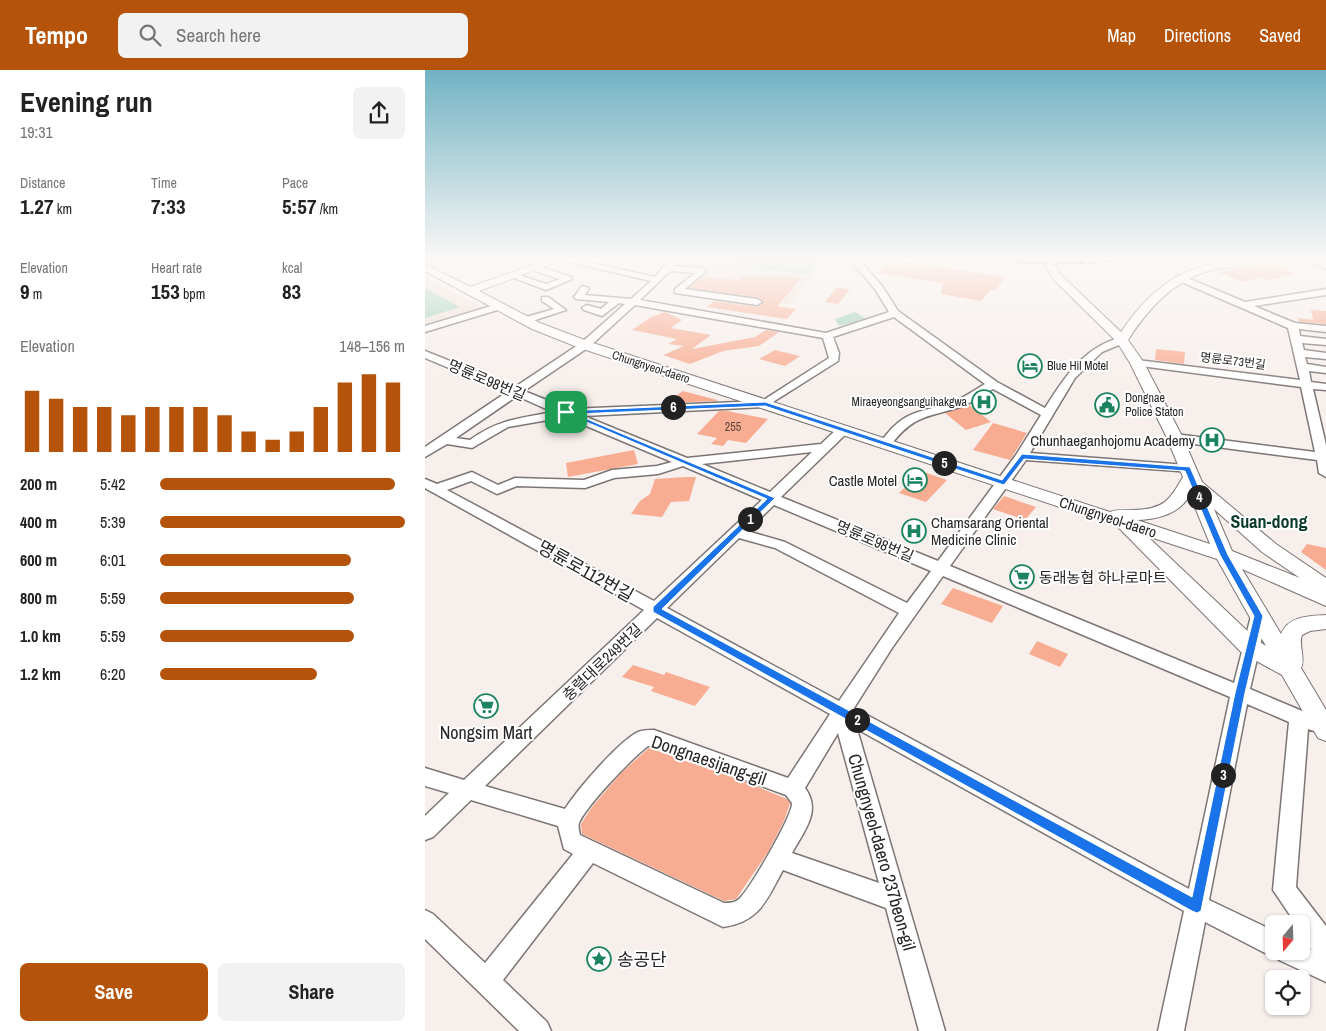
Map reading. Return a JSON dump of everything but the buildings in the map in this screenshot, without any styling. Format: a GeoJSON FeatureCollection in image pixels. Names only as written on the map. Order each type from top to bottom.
{"type":"FeatureCollection","features":[{"type":"Feature","properties":{"kind":"main road"},"geometry":{"type":"LineString","coordinates":[[1085,305],[1121,340],[1137,363],[1175,438],[1224,555],[1325,729]]}},
{"type":"Feature","properties":{"kind":"main road"},"geometry":{"type":"LineString","coordinates":[[1121,340],[1146,305]]}},
{"type":"Feature","properties":{"kind":"main road","name":"Chungnyeol-daero"},"geometry":{"type":"LineString","coordinates":[[501,306],[555,334],[585,345],[1224,555],[1287,580],[1326,599]]}},
{"type":"Feature","properties":{"kind":"main road"},"geometry":{"type":"LineString","coordinates":[[1111,518],[1137,515],[1169,507],[1179,499],[1190,476]]}},
{"type":"Feature","properties":{"kind":"main road"},"geometry":{"type":"LineString","coordinates":[[1190,476],[1269,548],[1326,587]]}},
{"type":"Feature","properties":{"kind":"main road"},"geometry":{"type":"LineString","coordinates":[[1111,518],[1250,647],[1292,673]]}},
{"type":"Feature","properties":{"kind":"main road"},"geometry":{"type":"LineString","coordinates":[[1292,673],[1289,646],[1290,636],[1298,626],[1326,622]]}},
{"type":"Feature","properties":{"kind":"street"},"geometry":{"type":"LineString","coordinates":[[526,320],[561,310],[554,305]]}},
{"type":"Feature","properties":{"kind":"street"},"geometry":{"type":"LineString","coordinates":[[587,308],[602,313],[609,305]]}},
{"type":"Feature","properties":{"kind":"street"},"geometry":{"type":"LineString","coordinates":[[425,453],[585,345],[631,305]]}},
{"type":"Feature","properties":{"kind":"street"},"geometry":{"type":"LineString","coordinates":[[650,305],[827,336],[895,313]]}},
{"type":"Feature","properties":{"kind":"street"},"geometry":{"type":"LineString","coordinates":[[890,305],[895,313],[993,384],[1049,415]]}},
{"type":"Feature","properties":{"kind":"street"},"geometry":{"type":"LineString","coordinates":[[1245,305],[1293,326],[1326,329]]}},
{"type":"Feature","properties":{"kind":"street"},"geometry":{"type":"LineString","coordinates":[[425,329],[501,306]]}},
{"type":"Feature","properties":{"kind":"street"},"geometry":{"type":"LineString","coordinates":[[1293,326],[1324,457],[1326,473]]}},
{"type":"Feature","properties":{"kind":"street"},"geometry":{"type":"LineString","coordinates":[[444,440],[472,444],[491,430],[505,424],[566,412],[765,404],[834,359],[834,353],[827,336]]}},
{"type":"Feature","properties":{"kind":"street"},"geometry":{"type":"LineString","coordinates":[[1296,339],[1326,342]]}},
{"type":"Feature","properties":{"kind":"street"},"geometry":{"type":"LineString","coordinates":[[425,777],[570,820],[567,830],[572,842],[723,915],[737,914],[750,906],[778,858],[803,809],[801,798],[793,789],[842,711],[909,612],[1004,483],[1049,415],[1071,376],[1098,350],[1121,340]]}},
{"type":"Feature","properties":{"kind":"street"},"geometry":{"type":"LineString","coordinates":[[1299,353],[1326,356]]}},
{"type":"Feature","properties":{"kind":"street","name":"명륜로98번길"},"geometry":{"type":"LineString","coordinates":[[425,354],[1325,729]]}},
{"type":"Feature","properties":{"kind":"street","name":"명륜로73번길"},"geometry":{"type":"LineString","coordinates":[[1137,363],[1326,386]]}},
{"type":"Feature","properties":{"kind":"street"},"geometry":{"type":"LineString","coordinates":[[1302,367],[1326,370]]}},
{"type":"Feature","properties":{"kind":"street"},"geometry":{"type":"LineString","coordinates":[[886,443],[901,426],[918,414],[960,403],[993,384]]}},
{"type":"Feature","properties":{"kind":"street","name":"충렬대로249번길"},"geometry":{"type":"LineString","coordinates":[[425,830],[469,790],[843,430]]}},
{"type":"Feature","properties":{"kind":"street"},"geometry":{"type":"LineString","coordinates":[[1175,438],[1324,457]]}},
{"type":"Feature","properties":{"kind":"street"},"geometry":{"type":"LineString","coordinates":[[431,486],[472,476],[497,490],[515,482],[585,484],[612,474],[658,470],[684,462],[825,447]]}},
{"type":"Feature","properties":{"kind":"street"},"geometry":{"type":"LineString","coordinates":[[1022,456],[1190,476]]}},
{"type":"Feature","properties":{"kind":"street","name":"명륜로112번길"},"geometry":{"type":"LineString","coordinates":[[431,486],[1197,906],[1265,940]]}},
{"type":"Feature","properties":{"kind":"street"},"geometry":{"type":"LineString","coordinates":[[736,532],[780,545],[909,612]]}},
{"type":"Feature","properties":{"kind":"street"},"geometry":{"type":"LineString","coordinates":[[1171,1031],[1240,693],[1259,616]]}},
{"type":"Feature","properties":{"kind":"street","name":"Chungnyeol-daero 237beon-gil"},"geometry":{"type":"LineString","coordinates":[[842,711],[933,1031]]}},
{"type":"Feature","properties":{"kind":"street"},"geometry":{"type":"LineString","coordinates":[[1299,717],[1284,890],[1316,931],[1326,956]]}},
{"type":"Feature","properties":{"kind":"street","name":"Dongnaesijang-gil"},"geometry":{"type":"LineString","coordinates":[[570,820],[630,749],[645,738],[654,738],[793,789]]}},
{"type":"Feature","properties":{"kind":"street"},"geometry":{"type":"LineString","coordinates":[[487,982],[589,851]]}},
{"type":"Feature","properties":{"kind":"street"},"geometry":{"type":"LineString","coordinates":[[778,858],[897,901]]}},
{"type":"Feature","properties":{"kind":"street"},"geometry":{"type":"LineString","coordinates":[[425,922],[538,1031]]}},
{"type":"Feature","properties":{"kind":"street"},"geometry":{"type":"LineString","coordinates":[[1306,960],[1326,970]]}},
{"type":"Feature","properties":{"kind":"shaded area"},"geometry":{"type":"Polygon","coordinates":[[[425,305],[477,305],[483,308],[425,326],[425,305]]]}},
{"type":"Feature","properties":{"kind":"green space"},"geometry":{"type":"Polygon","coordinates":[[[425,305],[456,305],[460,307],[425,318],[425,305]]]}},
{"type":"Feature","properties":{"kind":"green space"},"geometry":{"type":"Polygon","coordinates":[[[855,312],[867,319],[839,326],[835,319],[855,312]]]}},
{"type":"Feature","properties":{"kind":"place","name":"Blue Hil Motel"},"geometry":{"type":"Point","coordinates":[1030,366]}},
{"type":"Feature","properties":{"kind":"place","name":"Miraeyeongsanguihakgwa"},"geometry":{"type":"Point","coordinates":[984,402]}},
{"type":"Feature","properties":{"kind":"place","name":"Dongnae Police Staton"},"geometry":{"type":"Point","coordinates":[1107,405]}},
{"type":"Feature","properties":{"kind":"place","name":"Chunhaeganhojomu Academy"},"geometry":{"type":"Point","coordinates":[1212,440]}},
{"type":"Feature","properties":{"kind":"place","name":"Castle Motel"},"geometry":{"type":"Point","coordinates":[915,480]}},
{"type":"Feature","properties":{"kind":"place","name":"Chamsarang Oriental Medicine Clinic"},"geometry":{"type":"Point","coordinates":[914,531]}},
{"type":"Feature","properties":{"kind":"place","name":"동래농협 하나로마트"},"geometry":{"type":"Point","coordinates":[1022,577]}},
{"type":"Feature","properties":{"kind":"place","name":"Nongsim Mart"},"geometry":{"type":"Point","coordinates":[486,706]}},
{"type":"Feature","properties":{"kind":"place","name":"송공단"},"geometry":{"type":"Point","coordinates":[599,959]}},
{"type":"Feature","properties":{"kind":"district","name":"Suan-dong"},"geometry":{"type":"Point","coordinates":[1269,521]}},
{"type":"Feature","properties":{"kind":"route"},"geometry":{"type":"LineString","coordinates":[[765,404],[1004,483],[1022,456],[1187,469],[1224,555],[1259,616],[1240,693],[1197,906],[656,610],[772,498],[566,412],[765,404]]}}]}
